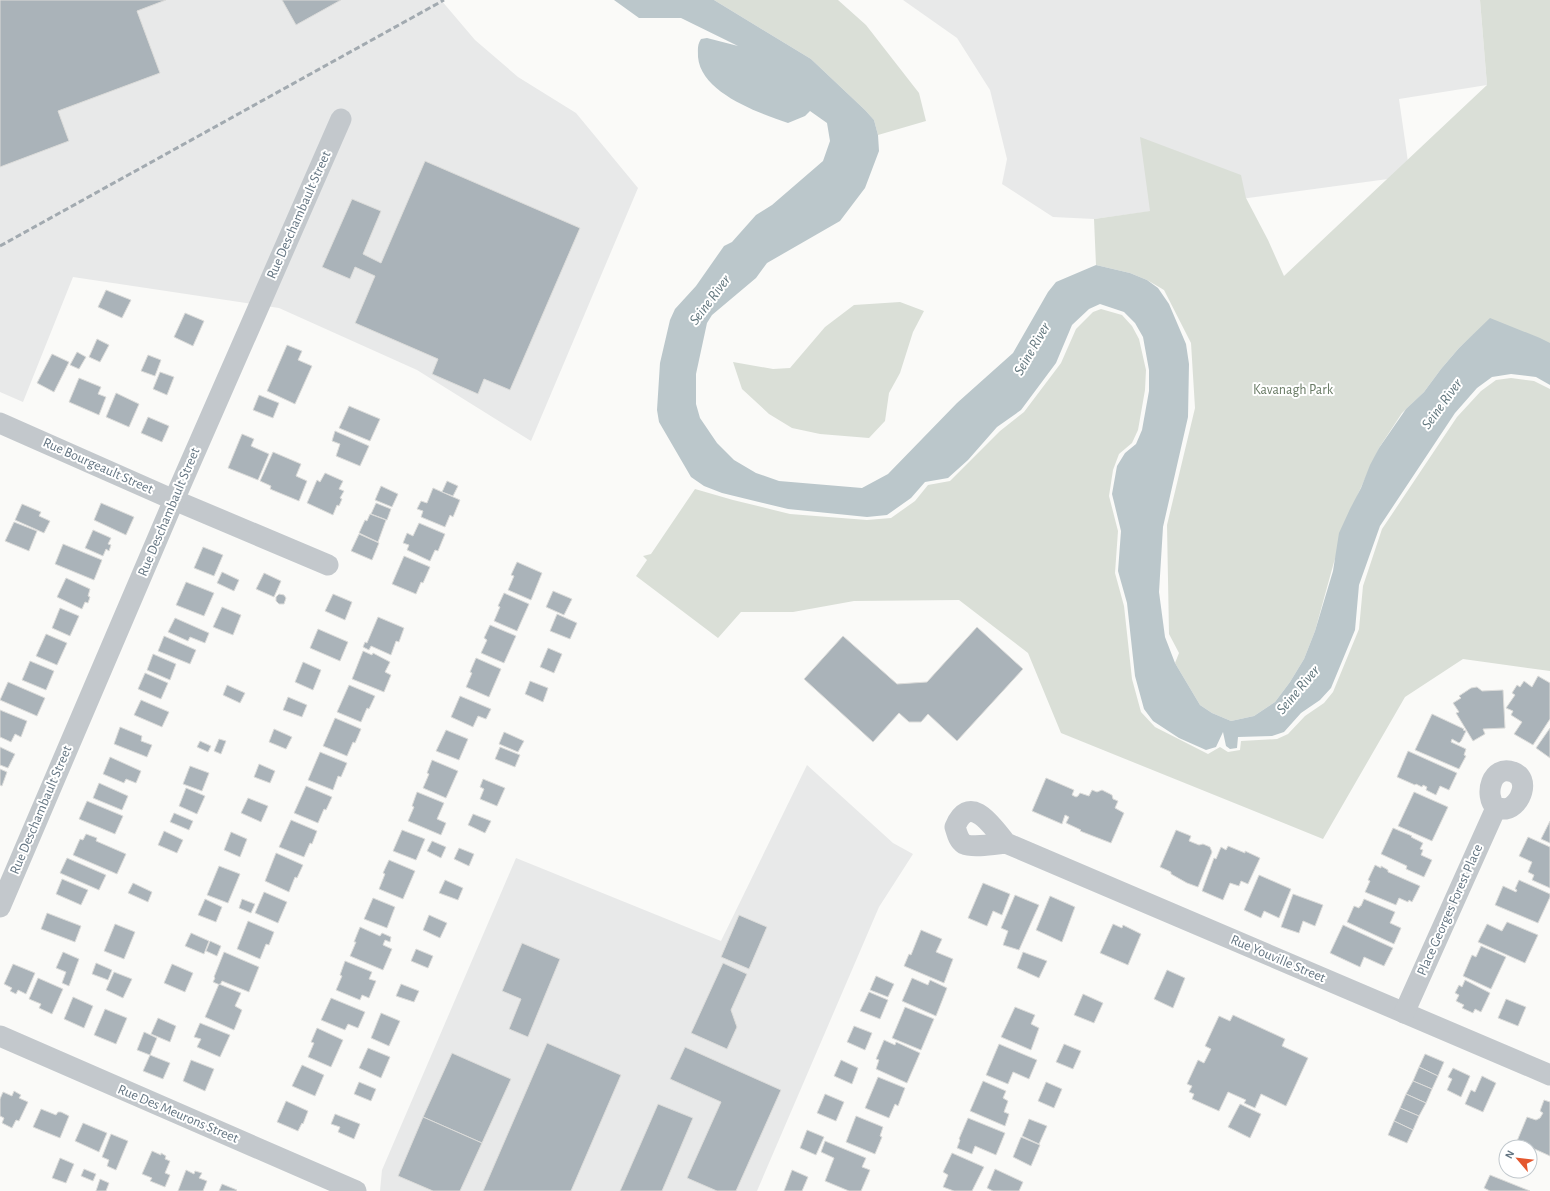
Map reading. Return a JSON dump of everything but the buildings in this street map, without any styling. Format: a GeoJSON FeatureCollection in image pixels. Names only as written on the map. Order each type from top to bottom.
{"type":"FeatureCollection","features":[{"type":"Feature","properties":{"kind":"street","name":"Rue Deschambault Street"},"geometry":{"type":"LineString","coordinates":[[0,907],[174,500],[341,119]]}},
{"type":"Feature","properties":{"kind":"street","name":"Rue Bourgeault Street"},"geometry":{"type":"LineString","coordinates":[[0,423],[174,500],[328,565]]}},
{"type":"Feature","properties":{"kind":"street","name":"Place Georges Forest Place"},"geometry":{"type":"LineString","coordinates":[[1404,1013],[1496,808]]}},
{"type":"Feature","properties":{"kind":"street","name":"Rue Youville Street"},"geometry":{"type":"LineString","coordinates":[[1006,843],[1550,1075]]}},
{"type":"Feature","properties":{"kind":"street","name":"Rue Des Meurons Street"},"geometry":{"type":"LineString","coordinates":[[0,1036],[356,1191]]}},
{"type":"Feature","properties":{"kind":"shaded area"},"geometry":{"type":"Polygon","coordinates":[[[0,0],[441,0],[475,40],[518,77],[576,113],[638,188],[531,441],[417,370],[279,308],[73,277],[23,402],[0,392],[0,0]]]}},
{"type":"Feature","properties":{"kind":"shaded area"},"geometry":{"type":"Polygon","coordinates":[[[903,0],[1480,0],[1487,85],[1399,99],[1410,176],[1094,219],[1053,217],[1002,184],[1007,159],[990,90],[957,38],[903,0]]]}},
{"type":"Feature","properties":{"kind":"shaded area"},"geometry":{"type":"Polygon","coordinates":[[[807,765],[893,843],[913,854],[879,907],[757,1191],[380,1191],[382,1170],[516,858],[721,941],[807,765]]]}},
{"type":"Feature","properties":{"kind":"green space"},"geometry":{"type":"Polygon","coordinates":[[[714,0],[838,0],[866,25],[919,93],[926,121],[878,135],[874,120],[811,59],[714,0]]]}},
{"type":"Feature","properties":{"kind":"green space","name":"Kavanagh Park"},"geometry":{"type":"Polygon","coordinates":[[[1480,0],[1550,0],[1550,363],[1473,335],[1459,348],[1424,392],[1402,413],[1379,448],[1358,494],[1334,562],[1315,631],[1304,659],[1290,682],[1275,702],[1254,716],[1231,721],[1212,713],[1200,705],[1175,663],[1179,653],[1169,634],[1167,525],[1195,408],[1191,343],[1164,290],[1147,280],[1130,273],[1096,265],[1094,219],[1150,211],[1140,137],[1241,175],[1246,198],[1268,240],[1284,276],[1487,85],[1480,0]]]}},
{"type":"Feature","properties":{"kind":"green space"},"geometry":{"type":"Polygon","coordinates":[[[900,302],[924,311],[913,332],[900,373],[889,393],[885,421],[869,438],[820,434],[792,428],[769,414],[742,389],[733,362],[773,369],[790,368],[825,327],[854,305],[900,302]]]}},
{"type":"Feature","properties":{"kind":"green space"},"geometry":{"type":"Polygon","coordinates":[[[1101,309],[1122,315],[1132,326],[1139,339],[1146,370],[1145,390],[1138,430],[1132,443],[1119,454],[1113,470],[1109,496],[1118,531],[1115,573],[1124,606],[1132,679],[1141,712],[1155,727],[1208,754],[1220,747],[1228,752],[1240,750],[1241,741],[1277,739],[1288,734],[1305,716],[1324,703],[1333,692],[1359,629],[1363,586],[1382,529],[1457,417],[1481,391],[1496,380],[1511,378],[1534,381],[1550,389],[1550,671],[1463,659],[1405,697],[1323,839],[1061,733],[1028,653],[959,600],[854,601],[793,612],[741,612],[718,638],[636,576],[647,560],[643,556],[651,554],[695,489],[790,514],[867,520],[891,518],[915,501],[928,485],[950,481],[1000,431],[1024,412],[1061,363],[1076,329],[1093,312],[1101,309]]]}},
{"type":"Feature","properties":{"kind":"water","name":"Seine River"},"geometry":{"type":"Polygon","coordinates":[[[614,0],[714,0],[811,59],[874,120],[878,135],[879,151],[865,188],[840,221],[767,263],[756,278],[712,315],[707,323],[696,374],[696,404],[700,418],[717,443],[734,460],[756,473],[779,481],[862,488],[888,474],[957,403],[1013,353],[1048,292],[1056,282],[1096,265],[1130,273],[1147,280],[1158,288],[1169,304],[1186,344],[1189,364],[1188,417],[1163,527],[1159,592],[1165,637],[1175,663],[1200,705],[1212,713],[1231,721],[1254,716],[1275,702],[1290,682],[1304,659],[1315,631],[1333,571],[1339,533],[1361,488],[1370,465],[1379,448],[1406,409],[1424,392],[1459,348],[1490,318],[1540,338],[1550,343],[1550,385],[1536,377],[1511,374],[1492,377],[1477,388],[1455,413],[1380,526],[1359,585],[1355,630],[1331,688],[1320,700],[1301,713],[1284,732],[1272,736],[1238,737],[1237,748],[1230,749],[1226,746],[1223,732],[1216,747],[1206,750],[1179,738],[1153,721],[1144,709],[1135,676],[1127,603],[1118,571],[1121,531],[1112,494],[1117,466],[1125,453],[1136,444],[1142,430],[1149,391],[1149,370],[1143,337],[1135,323],[1124,312],[1100,304],[1089,309],[1072,325],[1056,363],[1021,410],[997,427],[968,460],[948,478],[925,482],[911,498],[887,515],[867,517],[788,509],[722,493],[704,486],[691,477],[659,422],[657,410],[660,363],[670,320],[675,309],[696,286],[724,246],[732,242],[756,215],[772,205],[823,161],[830,141],[827,123],[810,111],[805,116],[788,123],[762,114],[733,100],[709,81],[702,70],[698,57],[698,45],[701,39],[707,38],[738,46],[681,18],[639,18],[614,0]]]}},
{"type":"Feature","properties":{"kind":"railway"},"geometry":{"type":"LineString","coordinates":[[0,246],[444,0]]}}]}
